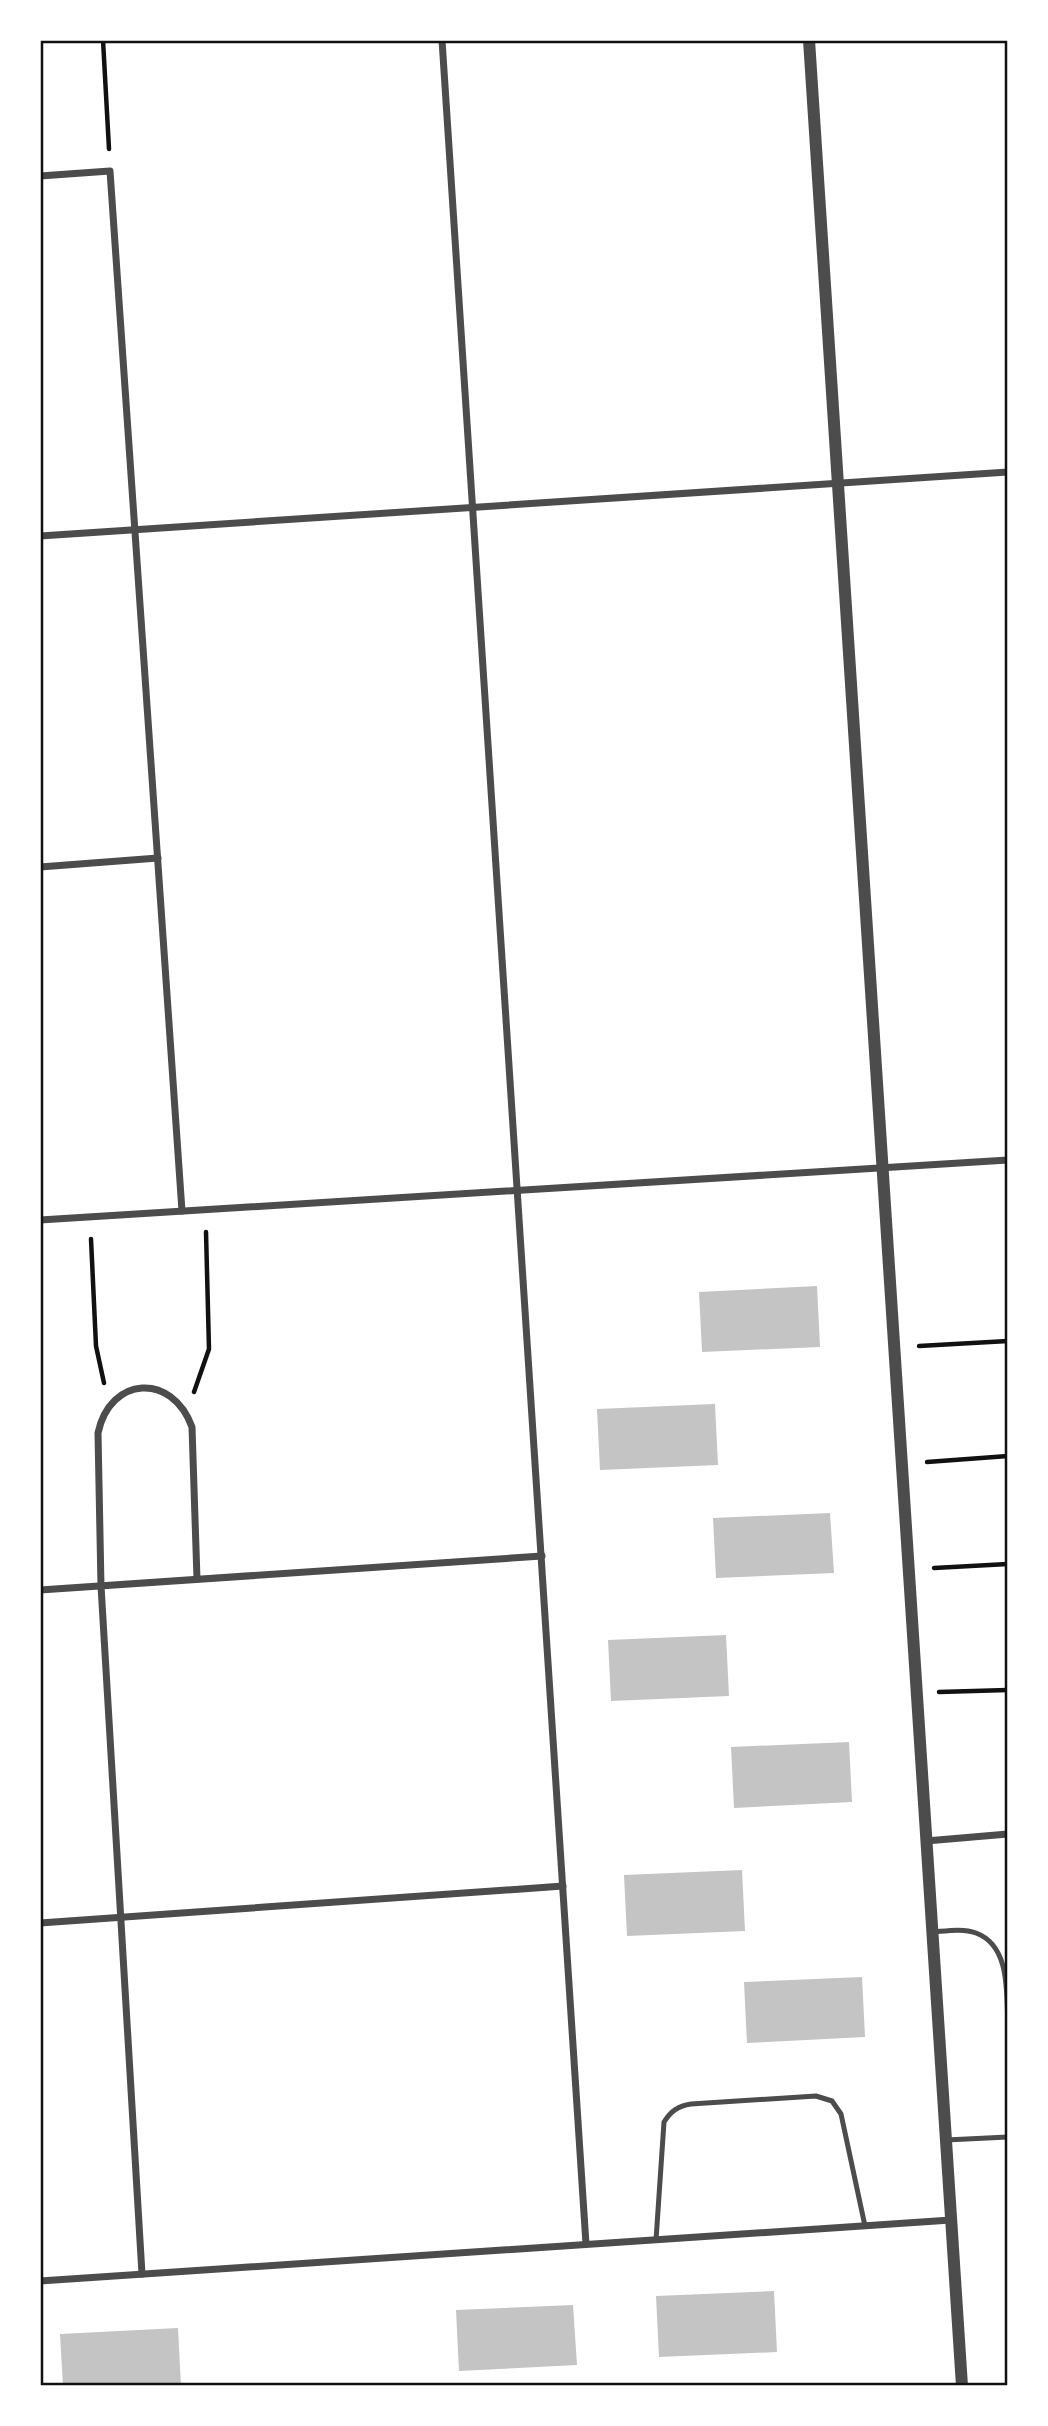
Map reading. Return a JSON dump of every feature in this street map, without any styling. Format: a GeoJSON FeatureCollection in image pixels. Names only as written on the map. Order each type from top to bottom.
{"type":"FeatureCollection","features":[{"type":"Feature","properties":{"kind":"street"},"geometry":{"type":"LineString","coordinates":[[442,40],[586,2244]]}},
{"type":"Feature","properties":{"kind":"street"},"geometry":{"type":"LineString","coordinates":[[808,40],[962,2386]]}},
{"type":"Feature","properties":{"kind":"street"},"geometry":{"type":"LineString","coordinates":[[40,176],[110,171],[182,1211]]}},
{"type":"Feature","properties":{"kind":"street"},"geometry":{"type":"LineString","coordinates":[[40,536],[1008,472]]}},
{"type":"Feature","properties":{"kind":"street"},"geometry":{"type":"LineString","coordinates":[[40,867],[158,858]]}},
{"type":"Feature","properties":{"kind":"street"},"geometry":{"type":"LineString","coordinates":[[40,1220],[1008,1160]]}},
{"type":"Feature","properties":{"kind":"street"},"geometry":{"type":"LineString","coordinates":[[142,2274],[101,1586],[98,1433],[101,1418],[109,1404],[121,1394],[135,1388],[166,1392],[187,1413],[192,1427],[197,1579]]}},
{"type":"Feature","properties":{"kind":"street"},"geometry":{"type":"LineString","coordinates":[[40,1590],[542,1556]]}},
{"type":"Feature","properties":{"kind":"street"},"geometry":{"type":"LineString","coordinates":[[925,1841],[1008,1835]]}},
{"type":"Feature","properties":{"kind":"street"},"geometry":{"type":"LineString","coordinates":[[40,1923],[563,1886]]}},
{"type":"Feature","properties":{"kind":"street"},"geometry":{"type":"LineString","coordinates":[[40,2281],[951,2220]]}},
{"type":"Feature","properties":{"kind":"lane"},"geometry":{"type":"LineString","coordinates":[[933,1932],[962,1930],[975,1933],[986,1938],[995,1947],[1004,1970],[1008,2024]]}},
{"type":"Feature","properties":{"kind":"lane"},"geometry":{"type":"LineString","coordinates":[[656,2240],[664,2122],[670,2112],[691,2104],[816,2096],[832,2101],[841,2113],[865,2225]]}},
{"type":"Feature","properties":{"kind":"lane"},"geometry":{"type":"LineString","coordinates":[[946,2140],[1008,2137]]}},
{"type":"Feature","properties":{"kind":"path"},"geometry":{"type":"LineString","coordinates":[[103,40],[110,171]]}},
{"type":"Feature","properties":{"kind":"path"},"geometry":{"type":"LineString","coordinates":[[187,1413],[209,1349],[206,1210]]}},
{"type":"Feature","properties":{"kind":"path"},"geometry":{"type":"LineString","coordinates":[[90,1217],[96,1346],[109,1404]]}},
{"type":"Feature","properties":{"kind":"path"},"geometry":{"type":"LineString","coordinates":[[894,1348],[1008,1340]]}},
{"type":"Feature","properties":{"kind":"path"},"geometry":{"type":"LineString","coordinates":[[901,1464],[1008,1457]]}},
{"type":"Feature","properties":{"kind":"path"},"geometry":{"type":"LineString","coordinates":[[908,1570],[1008,1564]]}},
{"type":"Feature","properties":{"kind":"path"},"geometry":{"type":"LineString","coordinates":[[916,1692],[1008,1690]]}},
{"type":"Feature","properties":{"kind":"building"},"geometry":{"type":"Polygon","coordinates":[[[817,1286],[820,1347],[702,1352],[699,1292],[817,1286]]]}},
{"type":"Feature","properties":{"kind":"building"},"geometry":{"type":"Polygon","coordinates":[[[715,1404],[718,1465],[600,1470],[597,1409],[715,1404]]]}},
{"type":"Feature","properties":{"kind":"building"},"geometry":{"type":"Polygon","coordinates":[[[830,1513],[834,1573],[716,1578],[713,1518],[830,1513]]]}},
{"type":"Feature","properties":{"kind":"building"},"geometry":{"type":"Polygon","coordinates":[[[726,1635],[729,1696],[611,1701],[608,1640],[726,1635]]]}},
{"type":"Feature","properties":{"kind":"building"},"geometry":{"type":"Polygon","coordinates":[[[849,1742],[852,1802],[734,1808],[731,1747],[849,1742]]]}},
{"type":"Feature","properties":{"kind":"building"},"geometry":{"type":"Polygon","coordinates":[[[742,1870],[745,1931],[627,1936],[624,1875],[742,1870]]]}},
{"type":"Feature","properties":{"kind":"building"},"geometry":{"type":"Polygon","coordinates":[[[862,1977],[865,2037],[747,2043],[744,1982],[862,1977]]]}},
{"type":"Feature","properties":{"kind":"building"},"geometry":{"type":"Polygon","coordinates":[[[774,2291],[777,2352],[659,2357],[656,2296],[774,2291]]]}},
{"type":"Feature","properties":{"kind":"building"},"geometry":{"type":"Polygon","coordinates":[[[573,2305],[577,2365],[459,2371],[456,2310],[573,2305]]]}},
{"type":"Feature","properties":{"kind":"building"},"geometry":{"type":"Polygon","coordinates":[[[178,2328],[181,2386],[63,2386],[60,2334],[178,2328]]]}}]}
